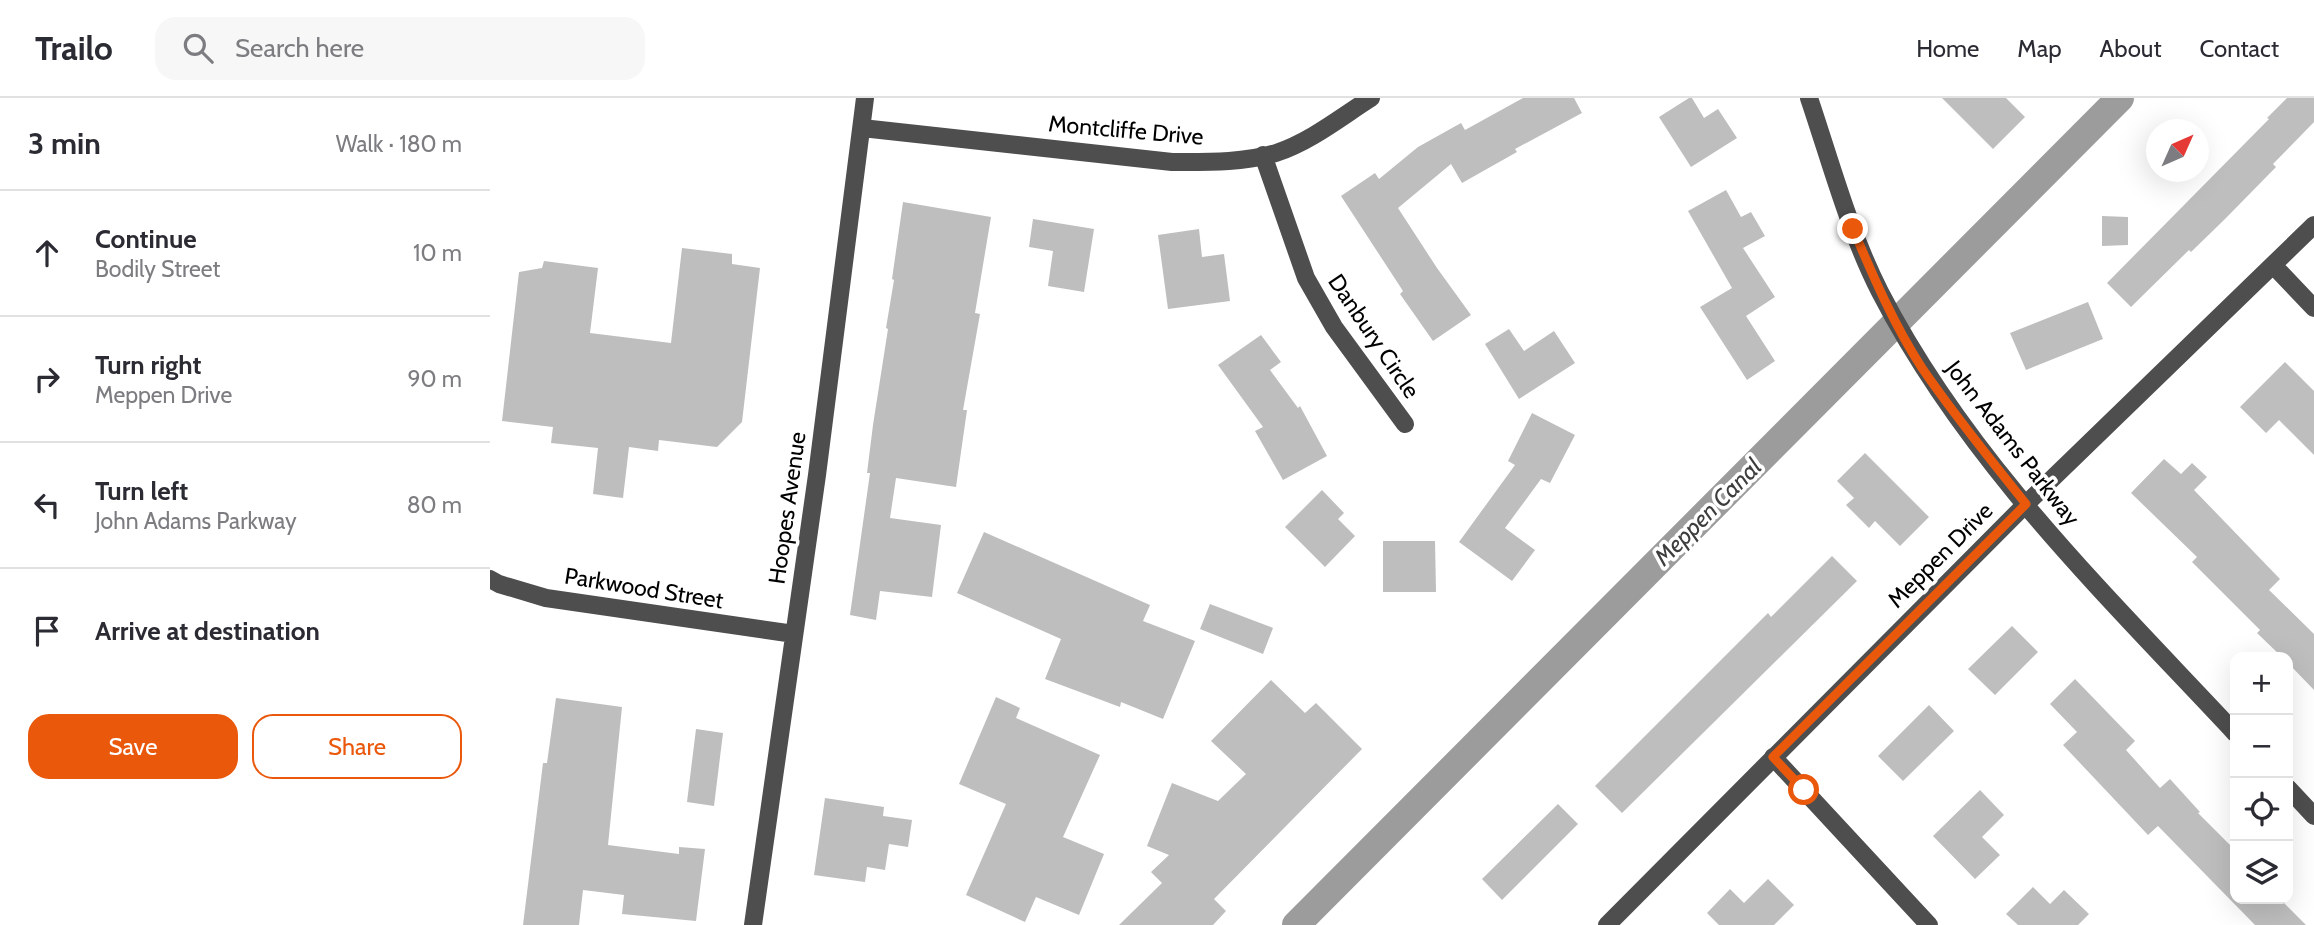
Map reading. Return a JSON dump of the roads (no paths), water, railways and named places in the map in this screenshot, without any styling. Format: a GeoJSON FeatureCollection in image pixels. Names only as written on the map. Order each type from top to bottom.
{"type":"FeatureCollection","features":[{"type":"Feature","properties":{"kind":"street","name":"Hoopes Avenue"},"geometry":{"type":"LineString","coordinates":[[753,925],[864,98]]}},
{"type":"Feature","properties":{"kind":"street","name":"Montcliffe Drive"},"geometry":{"type":"LineString","coordinates":[[862,128],[1172,162],[1222,162],[1276,153],[1307,138],[1371,98]]}},
{"type":"Feature","properties":{"kind":"street","name":"John Adams Parkway"},"geometry":{"type":"LineString","coordinates":[[1809,98],[1853,229],[1886,303],[1921,365],[1969,434],[2026,504],[2230,728]]}},
{"type":"Feature","properties":{"kind":"street","name":"Danbury Circle"},"geometry":{"type":"LineString","coordinates":[[1263,155],[1306,278],[1334,327],[1405,424]]}},
{"type":"Feature","properties":{"kind":"street","name":"Meppen Drive"},"geometry":{"type":"LineString","coordinates":[[1607,925],[2026,504],[2314,225]]}},
{"type":"Feature","properties":{"kind":"street"},"geometry":{"type":"LineString","coordinates":[[2273,265],[2314,308]]}},
{"type":"Feature","properties":{"kind":"street","name":"Parkwood Street"},"geometry":{"type":"LineString","coordinates":[[490,579],[546,598],[794,634]]}},
{"type":"Feature","properties":{"kind":"street"},"geometry":{"type":"LineString","coordinates":[[1773,757],[1928,925]]}},
{"type":"Feature","properties":{"kind":"street"},"geometry":{"type":"LineString","coordinates":[[2293,793],[2314,816]]}},
{"type":"Feature","properties":{"kind":"waterway","name":"Meppen Canal"},"geometry":{"type":"LineString","coordinates":[[1296,925],[2120,98]]}}]}
